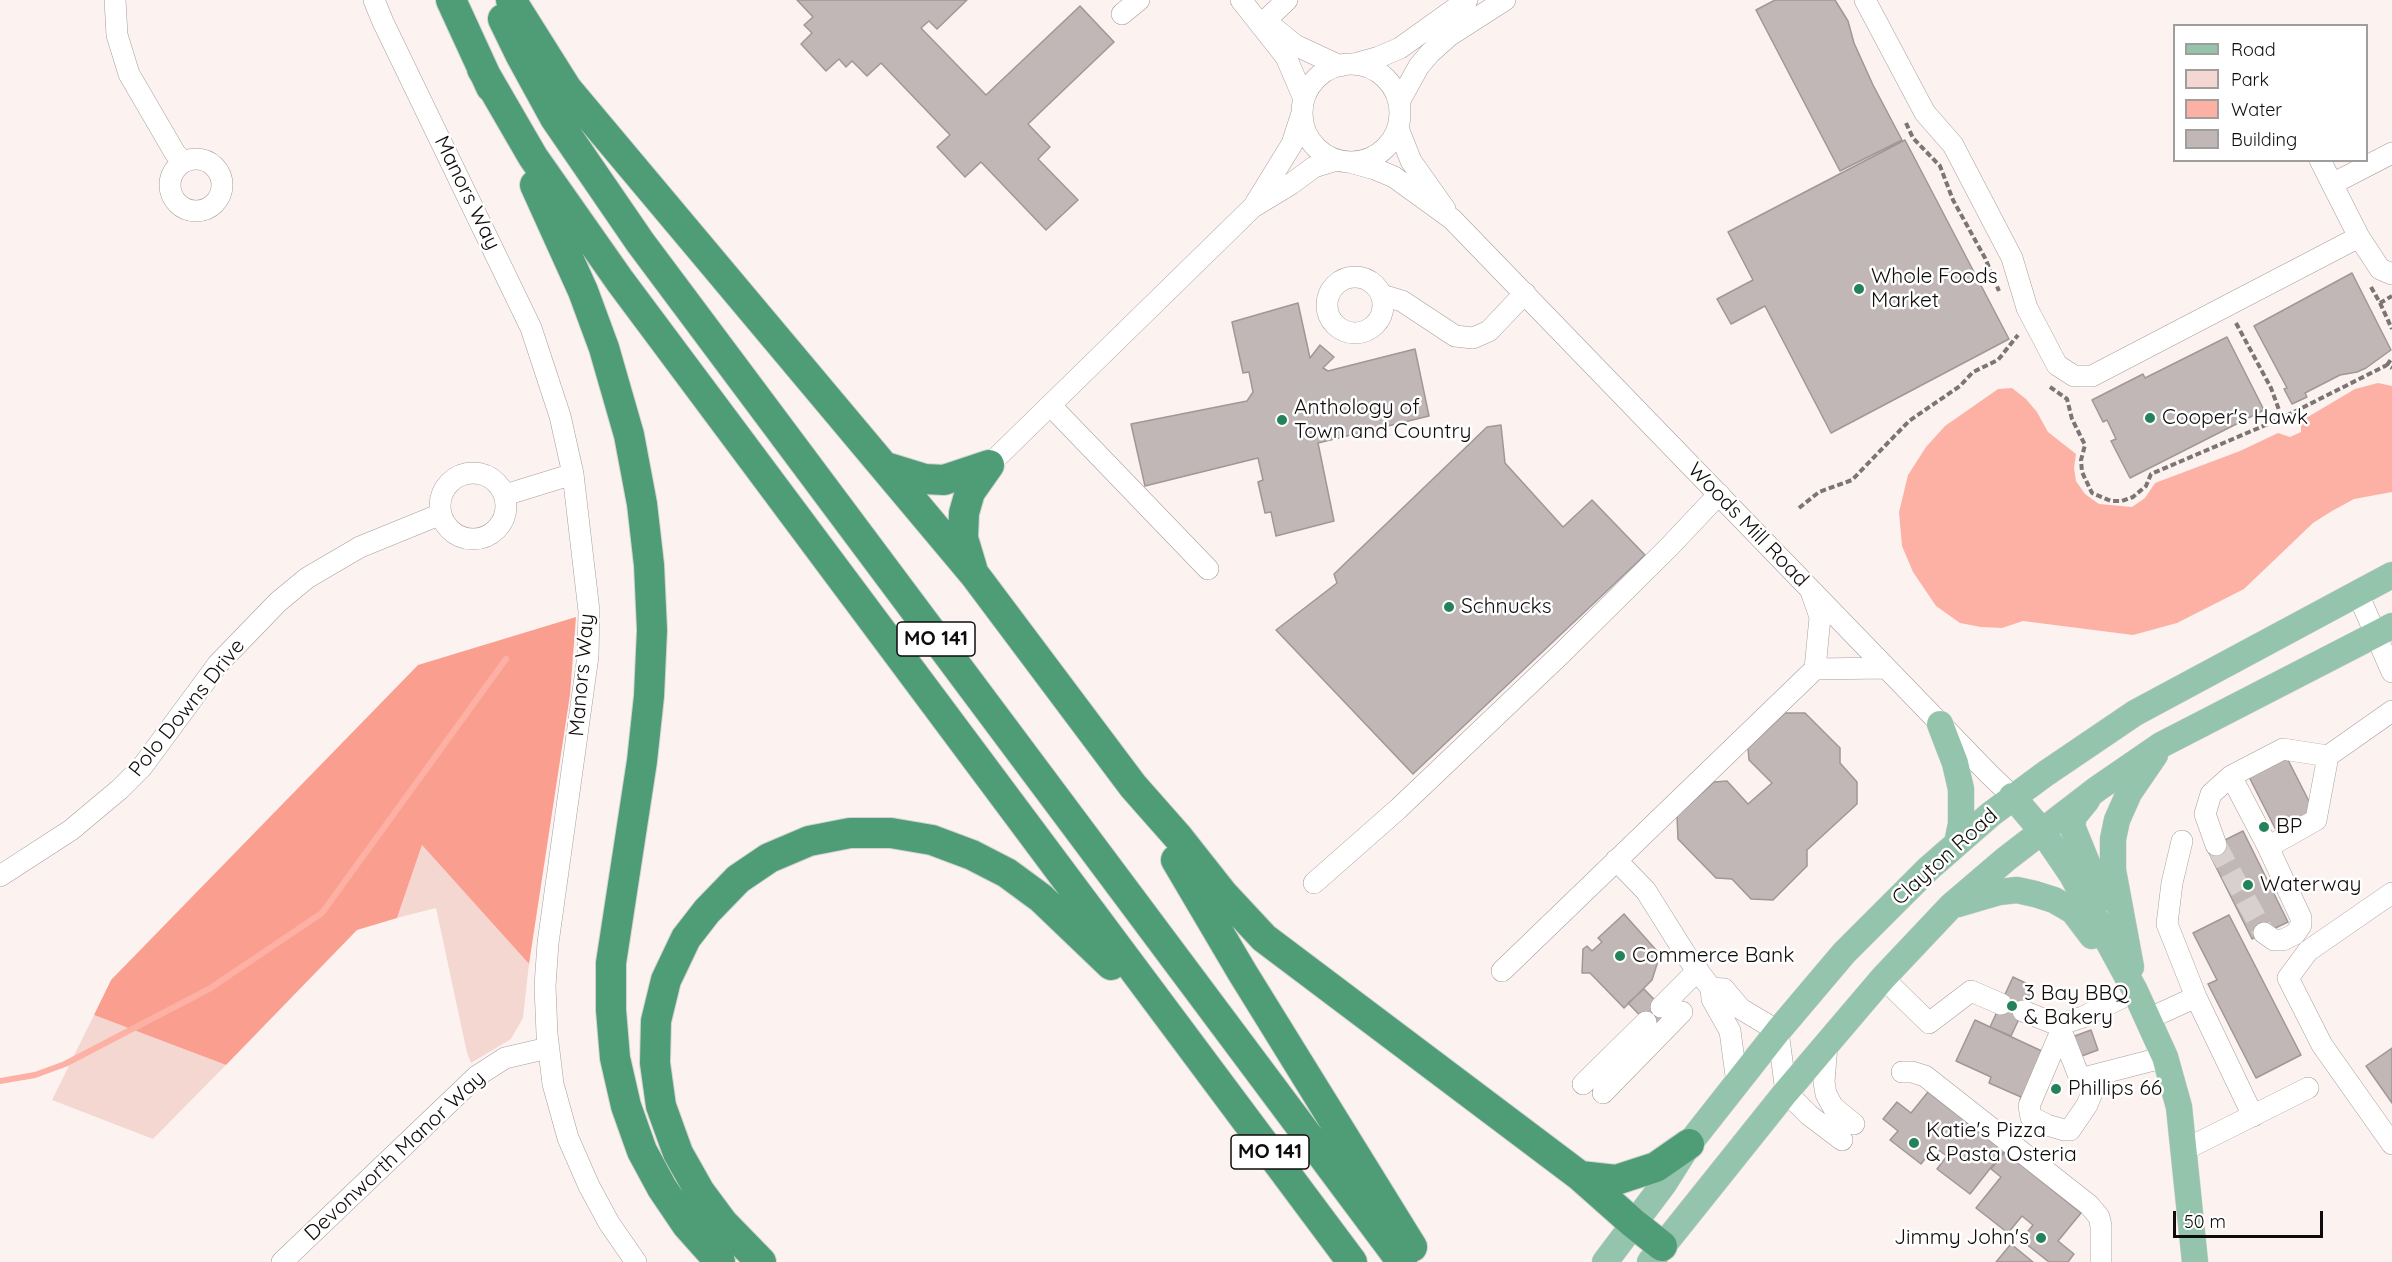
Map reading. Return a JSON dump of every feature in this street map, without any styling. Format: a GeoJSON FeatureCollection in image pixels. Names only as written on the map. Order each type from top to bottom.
{"type":"FeatureCollection","features":[{"type":"Feature","properties":{"kind":"highway","name":"MO 141"},"geometry":{"type":"LineString","coordinates":[[451,0],[483,69],[532,157],[620,281],[1352,1262]]}},
{"type":"Feature","properties":{"kind":"highway","name":"MO 141"},"geometry":{"type":"LineString","coordinates":[[494,0],[555,118],[640,242],[1402,1262]]}},
{"type":"Feature","properties":{"kind":"highway"},"geometry":{"type":"LineString","coordinates":[[511,0],[567,89],[886,466],[974,574],[1133,786],[1178,837],[1222,894],[1264,938],[1580,1176],[1633,1223],[1656,1254]]}},
{"type":"Feature","properties":{"kind":"highway"},"geometry":{"type":"LineString","coordinates":[[483,69],[583,291],[604,348],[632,447],[648,554],[652,630],[649,696],[642,761],[611,963],[610,1010],[615,1058],[626,1106],[642,1151],[662,1188],[687,1225],[720,1262]]}},
{"type":"Feature","properties":{"kind":"highway"},"geometry":{"type":"LineString","coordinates":[[886,466],[925,480],[944,480],[989,465]]}},
{"type":"Feature","properties":{"kind":"highway"},"geometry":{"type":"LineString","coordinates":[[974,574],[963,538],[964,513],[970,492],[989,465]]}},
{"type":"Feature","properties":{"kind":"highway"},"geometry":{"type":"LineString","coordinates":[[1133,786],[1242,972],[1422,1262]]}},
{"type":"Feature","properties":{"kind":"highway"},"geometry":{"type":"LineString","coordinates":[[761,1262],[723,1223],[700,1192],[678,1153],[661,1106],[655,1063],[657,1021],[666,980],[686,938],[707,911],[738,879],[769,858],[809,841],[850,833],[891,833],[922,838],[972,855],[1006,873],[1041,898],[1077,930],[1187,1042]]}},
{"type":"Feature","properties":{"kind":"highway"},"geometry":{"type":"LineString","coordinates":[[1580,1176],[1616,1180],[1656,1167],[1689,1144]]}},
{"type":"Feature","properties":{"kind":"main road","name":"Clayton Road"},"geometry":{"type":"LineString","coordinates":[[1605,1262],[1663,1185],[1689,1144],[1778,1031],[1876,920],[1957,843],[2012,796],[2135,713],[2392,575]]}},
{"type":"Feature","properties":{"kind":"main road","name":"Clayton Road"},"geometry":{"type":"LineString","coordinates":[[1656,1254],[1786,1092],[1883,978],[1951,906],[2006,859],[2106,782],[2162,745],[2384,630]]}},
{"type":"Feature","properties":{"kind":"main road"},"geometry":{"type":"LineString","coordinates":[[1940,724],[1955,763],[1961,789],[1961,824],[1957,843]]}},
{"type":"Feature","properties":{"kind":"main road"},"geometry":{"type":"LineString","coordinates":[[2135,991],[2113,870],[2113,839],[2117,820],[2129,793],[2162,745]]}},
{"type":"Feature","properties":{"kind":"main road"},"geometry":{"type":"LineString","coordinates":[[2104,934],[2094,880],[2072,826],[2082,804],[2106,782]]}},
{"type":"Feature","properties":{"kind":"main road","name":"Woods Mill Road"},"geometry":{"type":"LineString","coordinates":[[2012,796],[2042,831],[2072,875],[2135,991]]}},
{"type":"Feature","properties":{"kind":"main road"},"geometry":{"type":"LineString","coordinates":[[1951,906],[1999,892],[2017,890],[2054,900],[2073,911],[2135,991],[2165,1057],[2179,1107],[2195,1262]]}},
{"type":"Feature","properties":{"kind":"street"},"geometry":{"type":"LineString","coordinates":[[115,0],[117,35],[129,74],[183,162]]}},
{"type":"Feature","properties":{"kind":"street","name":"Manors Way"},"geometry":{"type":"LineString","coordinates":[[374,0],[531,328],[560,416],[573,474],[590,611],[588,656],[548,943],[544,986],[548,1048],[554,1084],[568,1138],[589,1186],[609,1223],[636,1262]]}},
{"type":"Feature","properties":{"kind":"street"},"geometry":{"type":"LineString","coordinates":[[1122,14],[1139,0]]}},
{"type":"Feature","properties":{"kind":"street"},"geometry":{"type":"LineString","coordinates":[[1265,21],[1287,0]]}},
{"type":"Feature","properties":{"kind":"street"},"geometry":{"type":"LineString","coordinates":[[1253,207],[1292,144],[1309,88],[1318,78],[1328,70],[1379,57],[1400,48],[1467,0]]}},
{"type":"Feature","properties":{"kind":"street"},"geometry":{"type":"LineString","coordinates":[[989,465],[1253,207],[1314,167],[1374,157],[1385,149],[1398,128],[1399,102],[1419,66],[1449,36],[1505,0]]}},
{"type":"Feature","properties":{"kind":"street"},"geometry":{"type":"LineString","coordinates":[[1865,0],[1925,113],[1953,145],[2012,258],[2027,308],[2057,365],[2074,376],[2092,376],[2359,237]]}},
{"type":"Feature","properties":{"kind":"street"},"geometry":{"type":"LineString","coordinates":[[1243,3],[1295,45],[1347,65],[1366,66],[1377,72],[1391,85],[1399,102]]}},
{"type":"Feature","properties":{"kind":"street"},"geometry":{"type":"LineString","coordinates":[[1243,3],[1286,57],[1303,105],[1305,131],[1315,147],[1343,161]]}},
{"type":"Feature","properties":{"kind":"street","name":"Woods Mill Road"},"geometry":{"type":"LineString","coordinates":[[1398,128],[1411,160],[1452,219]]}},
{"type":"Feature","properties":{"kind":"street"},"geometry":{"type":"LineString","coordinates":[[2332,184],[2392,153]]}},
{"type":"Feature","properties":{"kind":"street","name":"Woods Mill Road"},"geometry":{"type":"LineString","coordinates":[[1343,161],[1375,169],[1394,177],[1452,219],[2012,796]]}},
{"type":"Feature","properties":{"kind":"street"},"geometry":{"type":"LineString","coordinates":[[2321,162],[2359,237],[2380,269],[2392,274]]}},
{"type":"Feature","properties":{"kind":"street"},"geometry":{"type":"LineString","coordinates":[[1382,295],[1402,301],[1455,336],[1473,338],[1489,331],[1525,293]]}},
{"type":"Feature","properties":{"kind":"street"},"geometry":{"type":"LineString","coordinates":[[1052,405],[1208,569]]}},
{"type":"Feature","properties":{"kind":"street"},"geometry":{"type":"LineString","coordinates":[[482,473],[495,480],[505,495],[505,516],[500,526],[491,534],[479,538],[468,538],[454,533],[446,525],[441,514],[444,489],[452,480],[463,474],[482,473]]}},
{"type":"Feature","properties":{"kind":"street"},"geometry":{"type":"LineString","coordinates":[[505,495],[573,474]]}},
{"type":"Feature","properties":{"kind":"street"},"geometry":{"type":"LineString","coordinates":[[1314,883],[1398,809],[1553,661],[1670,546],[1719,494]]}},
{"type":"Feature","properties":{"kind":"street","name":"Polo Downs Drive"},"geometry":{"type":"LineString","coordinates":[[0,876],[71,830],[120,789],[141,766],[218,664],[278,602],[307,578],[360,547],[441,514]]}},
{"type":"Feature","properties":{"kind":"street"},"geometry":{"type":"LineString","coordinates":[[1502,971],[1815,669],[1820,617],[1809,588]]}},
{"type":"Feature","properties":{"kind":"street"},"geometry":{"type":"LineString","coordinates":[[2358,594],[2384,630],[2392,672]]}},
{"type":"Feature","properties":{"kind":"street"},"geometry":{"type":"LineString","coordinates":[[1815,669],[1886,668]]}},
{"type":"Feature","properties":{"kind":"street"},"geometry":{"type":"LineString","coordinates":[[2216,844],[2205,814],[2211,794],[2231,776],[2283,749],[2328,756],[2392,711]]}},
{"type":"Feature","properties":{"kind":"street"},"geometry":{"type":"LineString","coordinates":[[2268,847],[2316,820],[2328,756]]}},
{"type":"Feature","properties":{"kind":"street"},"geometry":{"type":"LineString","coordinates":[[2231,776],[2301,918],[2301,925],[2295,934],[2283,940],[2274,940],[2264,933]]}},
{"type":"Feature","properties":{"kind":"street"},"geometry":{"type":"LineString","coordinates":[[2182,841],[2172,883],[2167,924],[2196,997],[2253,1116]]}},
{"type":"Feature","properties":{"kind":"street"},"geometry":{"type":"LineString","coordinates":[[1616,860],[1646,891],[1711,988],[1712,999],[1730,1031],[1737,1083]]}},
{"type":"Feature","properties":{"kind":"street"},"geometry":{"type":"LineString","coordinates":[[2392,893],[2308,951],[2288,978],[2322,1045],[2392,1144]]}},
{"type":"Feature","properties":{"kind":"street"},"geometry":{"type":"LineString","coordinates":[[1661,1007],[1698,970]]}},
{"type":"Feature","properties":{"kind":"street"},"geometry":{"type":"LineString","coordinates":[[1883,978],[1929,1023],[1971,991],[2001,1004]]}},
{"type":"Feature","properties":{"kind":"street"},"geometry":{"type":"LineString","coordinates":[[1711,988],[1724,989],[1741,1009],[1778,1031],[1786,1092],[1809,1115],[1848,1132],[1826,1094],[1824,1082],[1827,1045]]}},
{"type":"Feature","properties":{"kind":"street"},"geometry":{"type":"LineString","coordinates":[[2099,1075],[2087,1105],[2070,1130],[2047,1125],[2031,1117],[2028,1106],[2060,1028],[2135,991]]}},
{"type":"Feature","properties":{"kind":"street"},"geometry":{"type":"LineString","coordinates":[[2148,1019],[2196,997]]}},
{"type":"Feature","properties":{"kind":"street"},"geometry":{"type":"LineString","coordinates":[[2023,1011],[2060,1028],[2080,1078],[2165,1057]]}},
{"type":"Feature","properties":{"kind":"street"},"geometry":{"type":"LineString","coordinates":[[1603,1093],[1682,1012]]}},
{"type":"Feature","properties":{"kind":"street"},"geometry":{"type":"LineString","coordinates":[[1584,1084],[1646,1022]]}},
{"type":"Feature","properties":{"kind":"street","name":"Devonworth Manor Way"},"geometry":{"type":"LineString","coordinates":[[282,1262],[477,1076],[505,1058],[548,1048]]}},
{"type":"Feature","properties":{"kind":"street"},"geometry":{"type":"LineString","coordinates":[[1902,1072],[1925,1076],[2090,1205],[2099,1217],[2102,1226],[2101,1262]]}},
{"type":"Feature","properties":{"kind":"street"},"geometry":{"type":"LineString","coordinates":[[2182,1151],[2308,1088]]}},
{"type":"Feature","properties":{"kind":"street"},"geometry":{"type":"LineString","coordinates":[[2182,1262],[2185,1182]]}},
{"type":"Feature","properties":{"kind":"path"},"geometry":{"type":"LineString","coordinates":[[1902,117],[1913,138],[1940,166],[1953,200],[1985,258],[2003,301]]}},
{"type":"Feature","properties":{"kind":"path"},"geometry":{"type":"LineString","coordinates":[[2380,303],[2392,329]]}},
{"type":"Feature","properties":{"kind":"path"},"geometry":{"type":"LineString","coordinates":[[2234,320],[2271,388],[2282,418]]}},
{"type":"Feature","properties":{"kind":"path"},"geometry":{"type":"LineString","coordinates":[[2016,329],[2023,341]]}},
{"type":"Feature","properties":{"kind":"path"},"geometry":{"type":"LineString","coordinates":[[1799,508],[1819,492],[1852,480],[1909,421],[1960,386],[1973,372],[1998,360],[2019,335]]}},
{"type":"Feature","properties":{"kind":"path"},"geometry":{"type":"LineString","coordinates":[[2047,384],[2067,399],[2072,419],[2085,445],[2081,460],[2082,472],[2092,493],[2111,501],[2122,501],[2133,497],[2146,486],[2151,474],[2282,418],[2387,365],[2392,358]]}},
{"type":"Feature","properties":{"kind":"path"},"geometry":{"type":"LineString","coordinates":[[2387,365],[2392,368]]}},
{"type":"Feature","properties":{"kind":"green space"},"geometry":{"type":"Polygon","coordinates":[[[422,845],[529,964],[523,1018],[511,1039],[471,1063],[436,908],[397,918],[422,845]]]}},
{"type":"Feature","properties":{"kind":"green space"},"geometry":{"type":"Polygon","coordinates":[[[94,1015],[226,1065],[153,1139],[52,1100],[94,1015]]]}},
{"type":"Feature","properties":{"kind":"shaded area"},"geometry":{"type":"Polygon","coordinates":[[[576,617],[570,695],[529,964],[422,845],[397,918],[357,930],[226,1065],[94,1015],[111,980],[418,665],[576,617]]]}},
{"type":"Feature","properties":{"kind":"water"},"geometry":{"type":"Polygon","coordinates":[[[2378,383],[2392,386],[2392,492],[2354,499],[2332,511],[2313,523],[2244,589],[2177,623],[2133,635],[2023,621],[2002,628],[1960,623],[1936,606],[1913,572],[1902,546],[1899,512],[1908,475],[1926,447],[1945,426],[1998,389],[2012,388],[2026,399],[2037,412],[2048,432],[2076,454],[2074,468],[2076,481],[2085,494],[2099,504],[2132,507],[2145,498],[2155,483],[2240,451],[2278,433],[2290,437],[2301,432],[2301,421],[2355,389],[2378,383]]]}},
{"type":"Feature","properties":{"kind":"building"},"geometry":{"type":"Polygon","coordinates":[[[797,0],[967,0],[937,29],[929,21],[921,28],[986,95],[1080,6],[1114,42],[1028,124],[1050,147],[1038,159],[1078,200],[1046,230],[981,162],[965,177],[937,147],[950,135],[881,63],[867,76],[852,61],[846,67],[839,59],[826,71],[801,44],[812,33],[804,25],[813,17],[797,0]]]}},
{"type":"Feature","properties":{"kind":"building"},"geometry":{"type":"Polygon","coordinates":[[[1775,0],[1835,0],[1848,21],[1854,43],[1873,85],[1902,140],[1840,171],[1756,10],[1775,0]]]}},
{"type":"Feature","properties":{"kind":"building","name":"Whole Foods Market"},"geometry":{"type":"Polygon","coordinates":[[[1905,140],[2009,339],[1831,433],[1765,306],[1731,324],[1717,299],[1753,280],[1728,232],[1905,140]]]}},
{"type":"Feature","properties":{"kind":"building"},"geometry":{"type":"Polygon","coordinates":[[[2352,273],[2391,350],[2366,368],[2340,375],[2305,393],[2307,397],[2292,404],[2284,389],[2287,388],[2254,326],[2352,273]]]}},
{"type":"Feature","properties":{"kind":"building","name":"Anthology of Town and Country"},"geometry":{"type":"Polygon","coordinates":[[[1298,303],[1310,358],[1320,345],[1334,357],[1323,368],[1328,371],[1415,349],[1429,416],[1318,443],[1334,521],[1276,536],[1271,512],[1265,513],[1258,482],[1263,480],[1258,458],[1145,486],[1131,424],[1247,401],[1253,392],[1249,372],[1243,373],[1232,322],[1298,303]]]}},
{"type":"Feature","properties":{"kind":"building"},"geometry":{"type":"Polygon","coordinates":[[[2227,337],[2264,410],[2130,478],[2111,441],[2116,439],[2107,420],[2103,422],[2092,400],[2143,374],[2145,378],[2227,337]]]}},
{"type":"Feature","properties":{"kind":"building","name":"Schnucks"},"geometry":{"type":"Polygon","coordinates":[[[1501,425],[1505,463],[1563,527],[1592,500],[1645,555],[1413,774],[1276,630],[1337,583],[1334,574],[1487,427],[1501,425]]]}},
{"type":"Feature","properties":{"kind":"building"},"geometry":{"type":"Polygon","coordinates":[[[1785,713],[1805,713],[1840,748],[1840,763],[1857,782],[1857,804],[1807,850],[1807,866],[1773,900],[1751,899],[1732,879],[1716,878],[1678,839],[1677,816],[1714,782],[1727,781],[1748,804],[1772,783],[1749,760],[1748,748],[1785,713]]]}},
{"type":"Feature","properties":{"kind":"building"},"geometry":{"type":"Polygon","coordinates":[[[2284,752],[2316,815],[2278,834],[2246,771],[2284,752]]]}},
{"type":"Feature","properties":{"kind":"building","name":"Waterway"},"geometry":{"type":"Polygon","coordinates":[[[2243,831],[2288,922],[2252,939],[2207,849],[2243,831]]]}},
{"type":"Feature","properties":{"kind":"building","name":"Commerce Bank"},"geometry":{"type":"Polygon","coordinates":[[[1624,914],[1657,951],[1658,961],[1652,980],[1624,1008],[1590,973],[1582,973],[1583,949],[1587,946],[1592,951],[1602,942],[1598,938],[1624,914]]]}},
{"type":"Feature","properties":{"kind":"building"},"geometry":{"type":"Polygon","coordinates":[[[2229,915],[2301,1055],[2256,1078],[2208,984],[2217,980],[2193,933],[2229,915]]]}},
{"type":"Feature","properties":{"kind":"building"},"geometry":{"type":"Polygon","coordinates":[[[2013,977],[2034,987],[2011,1036],[1990,1027],[2013,977]]]}},
{"type":"Feature","properties":{"kind":"building"},"geometry":{"type":"Polygon","coordinates":[[[1644,989],[1674,1020],[1659,1035],[1628,1003],[1644,989]]]}},
{"type":"Feature","properties":{"kind":"building"},"geometry":{"type":"Polygon","coordinates":[[[1975,1020],[2059,1059],[2024,1102],[2020,1100],[2021,1097],[1989,1083],[1991,1077],[1956,1061],[1975,1020]]]}},
{"type":"Feature","properties":{"kind":"building"},"geometry":{"type":"Polygon","coordinates":[[[2091,1030],[2098,1050],[2079,1057],[2072,1037],[2091,1030]]]}},
{"type":"Feature","properties":{"kind":"building"},"geometry":{"type":"Polygon","coordinates":[[[2392,1048],[2392,1103],[2366,1066],[2392,1048]]]}},
{"type":"Feature","properties":{"kind":"building"},"geometry":{"type":"Polygon","coordinates":[[[1928,1092],[2004,1151],[1970,1194],[1937,1169],[1947,1156],[1934,1147],[1921,1164],[1890,1140],[1898,1131],[1883,1119],[1897,1102],[1911,1113],[1928,1092]]]}},
{"type":"Feature","properties":{"kind":"building"},"geometry":{"type":"Polygon","coordinates":[[[2005,1152],[2081,1213],[2058,1241],[2074,1254],[2068,1262],[2049,1262],[2021,1240],[2033,1225],[2022,1216],[2008,1233],[1976,1208],[2001,1177],[1991,1169],[2005,1152]]]}},
{"type":"Feature","properties":{"kind":"building"},"geometry":{"type":"Polygon","coordinates":[[[2011,1244],[2033,1262],[1996,1262],[2011,1244]]]}},
{"type":"Feature","properties":{"kind":"waterway"},"geometry":{"type":"LineString","coordinates":[[0,1081],[35,1075],[65,1064],[209,989],[322,913],[506,659]]}},
{"type":"Feature","properties":{"kind":"tunnel"},"geometry":{"type":"LineString","coordinates":[[2216,845],[2264,933]]}},
{"type":"Feature","properties":{"kind":"place","name":"Whole Foods Market"},"geometry":{"type":"Point","coordinates":[1859,289]}},
{"type":"Feature","properties":{"kind":"place","name":"Cooper's Hawk"},"geometry":{"type":"Point","coordinates":[2150,418]}},
{"type":"Feature","properties":{"kind":"place","name":"Anthology of Town and Country"},"geometry":{"type":"Point","coordinates":[1282,420]}},
{"type":"Feature","properties":{"kind":"place","name":"Schnucks"},"geometry":{"type":"Point","coordinates":[1449,607]}},
{"type":"Feature","properties":{"kind":"place","name":"BP"},"geometry":{"type":"Point","coordinates":[2264,827]}},
{"type":"Feature","properties":{"kind":"place","name":"Waterway"},"geometry":{"type":"Point","coordinates":[2248,885]}},
{"type":"Feature","properties":{"kind":"place","name":"Commerce Bank"},"geometry":{"type":"Point","coordinates":[1620,956]}},
{"type":"Feature","properties":{"kind":"place","name":"3 Bay BBQ & Bakery"},"geometry":{"type":"Point","coordinates":[2012,1006]}},
{"type":"Feature","properties":{"kind":"place","name":"Phillips 66"},"geometry":{"type":"Point","coordinates":[2056,1089]}},
{"type":"Feature","properties":{"kind":"place","name":"Katie's Pizza & Pasta Osteria"},"geometry":{"type":"Point","coordinates":[1914,1143]}},
{"type":"Feature","properties":{"kind":"place","name":"Jimmy John's"},"geometry":{"type":"Point","coordinates":[2041,1238]}}]}
